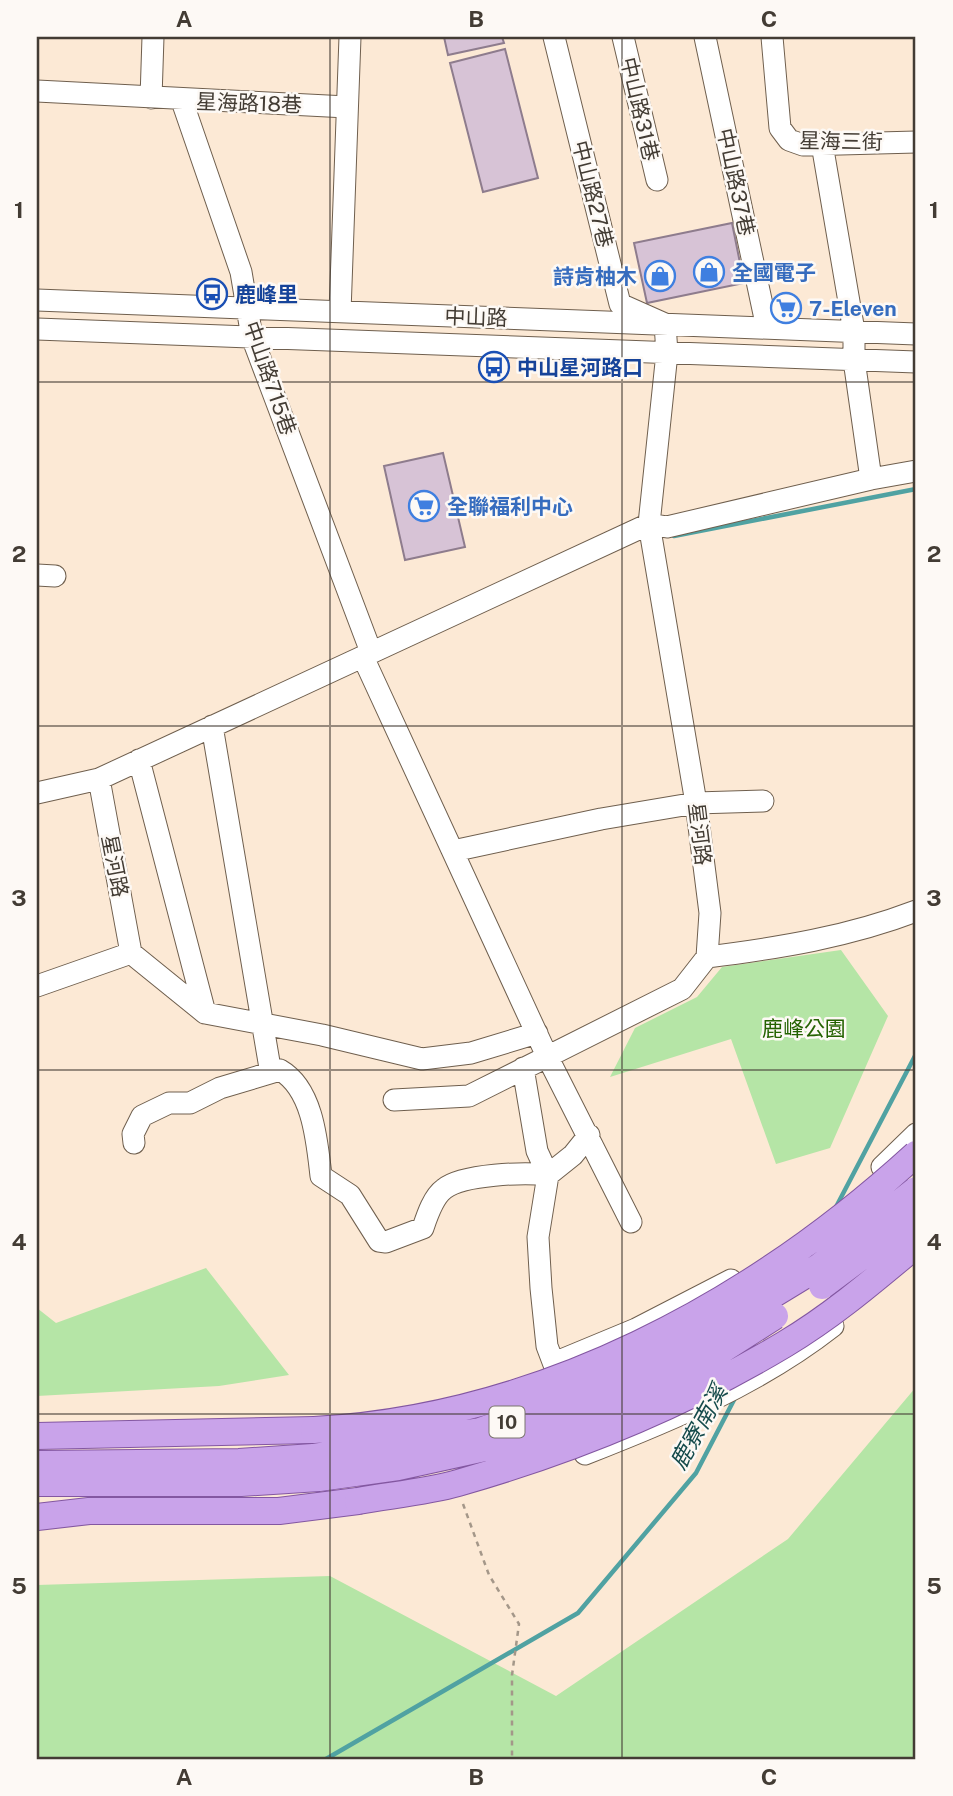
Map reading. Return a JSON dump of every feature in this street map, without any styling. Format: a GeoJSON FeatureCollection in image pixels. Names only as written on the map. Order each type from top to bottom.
{"type":"FeatureCollection","features":[{"type":"Feature","properties":{"kind":"main road"},"geometry":{"type":"LineString","coordinates":[[37,1436],[362,1428],[457,1410],[543,1384],[629,1348],[692,1316],[789,1257],[844,1217],[916,1154]]}},
{"type":"Feature","properties":{"kind":"main road","name":"10"},"geometry":{"type":"LineString","coordinates":[[37,1464],[239,1462],[313,1457],[480,1432],[590,1392],[682,1350],[820,1266],[916,1191]]}},
{"type":"Feature","properties":{"kind":"main road","name":"10"},"geometry":{"type":"LineString","coordinates":[[37,1483],[176,1485],[319,1478],[398,1468],[508,1443],[695,1367],[820,1288],[916,1216]]}},
{"type":"Feature","properties":{"kind":"main road"},"geometry":{"type":"LineString","coordinates":[[37,1517],[89,1511],[279,1511],[456,1484],[547,1453],[668,1405],[785,1344],[856,1296],[916,1245]]}},
{"type":"Feature","properties":{"kind":"street"},"geometry":{"type":"LineString","coordinates":[[151,98],[153,37]]}},
{"type":"Feature","properties":{"kind":"street"},"geometry":{"type":"LineString","coordinates":[[340,312],[350,37]]}},
{"type":"Feature","properties":{"kind":"street","name":"中山路27巷"},"geometry":{"type":"LineString","coordinates":[[554,37],[620,304],[665,324]]}},
{"type":"Feature","properties":{"kind":"street","name":"中山路31巷"},"geometry":{"type":"LineString","coordinates":[[623,37],[657,180]]}},
{"type":"Feature","properties":{"kind":"street","name":"中山路37巷"},"geometry":{"type":"LineString","coordinates":[[705,37],[767,328]]}},
{"type":"Feature","properties":{"kind":"street","name":"星海三街"},"geometry":{"type":"LineString","coordinates":[[772,37],[780,128],[789,140],[803,145],[916,142]]}},
{"type":"Feature","properties":{"kind":"street","name":"星海路18巷"},"geometry":{"type":"LineString","coordinates":[[37,91],[347,107]]}},
{"type":"Feature","properties":{"kind":"street","name":"中山路715巷"},"geometry":{"type":"LineString","coordinates":[[182,100],[241,272],[252,337],[367,655]]}},
{"type":"Feature","properties":{"kind":"street"},"geometry":{"type":"LineString","coordinates":[[822,144],[854,331],[854,360],[871,479]]}},
{"type":"Feature","properties":{"kind":"street","name":"中山路"},"geometry":{"type":"LineString","coordinates":[[37,300],[916,334]]}},
{"type":"Feature","properties":{"kind":"street","name":"星河路"},"geometry":{"type":"LineString","coordinates":[[665,324],[667,353],[649,524],[696,803],[710,913],[707,957]]}},
{"type":"Feature","properties":{"kind":"street","name":"中山路"},"geometry":{"type":"LineString","coordinates":[[37,329],[916,362]]}},
{"type":"Feature","properties":{"kind":"street"},"geometry":{"type":"LineString","coordinates":[[38,788],[99,779],[649,524],[667,527],[916,471]]}},
{"type":"Feature","properties":{"kind":"street"},"geometry":{"type":"LineString","coordinates":[[367,655],[547,1056],[631,1222]]}},
{"type":"Feature","properties":{"kind":"street"},"geometry":{"type":"LineString","coordinates":[[212,726],[265,1023],[270,1068],[292,1077],[316,1127],[321,1176],[350,1195],[379,1241],[386,1242],[423,1228],[429,1212],[444,1189],[464,1180],[533,1173],[548,1175],[573,1155],[589,1135]]}},
{"type":"Feature","properties":{"kind":"street"},"geometry":{"type":"LineString","coordinates":[[139,760],[205,1013]]}},
{"type":"Feature","properties":{"kind":"street","name":"星河路"},"geometry":{"type":"LineString","coordinates":[[99,779],[131,953]]}},
{"type":"Feature","properties":{"kind":"street"},"geometry":{"type":"LineString","coordinates":[[453,851],[601,819],[696,803],[763,801]]}},
{"type":"Feature","properties":{"kind":"street"},"geometry":{"type":"LineString","coordinates":[[394,1100],[468,1096],[682,989],[707,957],[792,947],[849,933],[916,911]]}},
{"type":"Feature","properties":{"kind":"street"},"geometry":{"type":"LineString","coordinates":[[37,986],[131,953],[205,1013],[265,1023],[422,1059],[471,1053],[537,1033]]}},
{"type":"Feature","properties":{"kind":"street"},"geometry":{"type":"LineString","coordinates":[[523,1068],[537,1151],[548,1175],[538,1237],[547,1346],[585,1454],[690,1414],[805,1348],[916,1259]]}},
{"type":"Feature","properties":{"kind":"street"},"geometry":{"type":"LineString","coordinates":[[134,1143],[132,1134],[142,1115],[170,1103],[190,1103],[220,1088],[280,1070]]}},
{"type":"Feature","properties":{"kind":"street"},"geometry":{"type":"LineString","coordinates":[[554,1363],[636,1329],[738,1275],[815,1227],[916,1134]]}},
{"type":"Feature","properties":{"kind":"path"},"geometry":{"type":"LineString","coordinates":[[460,1496],[489,1575],[519,1624],[512,1675],[512,1759]]}},
{"type":"Feature","properties":{"kind":"green space","name":"鹿峰公園"},"geometry":{"type":"Polygon","coordinates":[[[841,950],[888,1016],[830,1148],[776,1164],[731,1039],[610,1077],[635,1028],[697,997],[722,967],[841,950]]]}},
{"type":"Feature","properties":{"kind":"green space"},"geometry":{"type":"Polygon","coordinates":[[[206,1268],[289,1375],[219,1386],[37,1396],[37,1308],[56,1323],[206,1268]]]}},
{"type":"Feature","properties":{"kind":"green space"},"geometry":{"type":"Polygon","coordinates":[[[916,1387],[916,1759],[37,1759],[37,1585],[330,1576],[556,1696],[788,1539],[916,1387]]]}},
{"type":"Feature","properties":{"kind":"building"},"geometry":{"type":"Polygon","coordinates":[[[444,37],[502,37],[504,43],[448,55],[444,37]]]}},
{"type":"Feature","properties":{"kind":"building"},"geometry":{"type":"Polygon","coordinates":[[[505,49],[538,178],[483,192],[450,63],[505,49]]]}},
{"type":"Feature","properties":{"kind":"building"},"geometry":{"type":"Polygon","coordinates":[[[732,223],[744,283],[647,303],[634,243],[732,223]]]}},
{"type":"Feature","properties":{"kind":"building","name":"全聯福利中心"},"geometry":{"type":"Polygon","coordinates":[[[443,453],[465,547],[405,560],[384,466],[443,453]]]}},
{"type":"Feature","properties":{"kind":"waterway"},"geometry":{"type":"LineString","coordinates":[[674,536],[916,489]]}},
{"type":"Feature","properties":{"kind":"waterway","name":"鹿寮南溪"},"geometry":{"type":"LineString","coordinates":[[836,1207],[916,1054]]}},
{"type":"Feature","properties":{"kind":"waterway","name":"鹿寮南溪"},"geometry":{"type":"LineString","coordinates":[[326,1759],[578,1613],[696,1473],[735,1398]]}},
{"type":"Feature","properties":{"kind":"place","name":"全國電子"},"geometry":{"type":"Point","coordinates":[709,272]}},
{"type":"Feature","properties":{"kind":"place","name":"詩肯柚木"},"geometry":{"type":"Point","coordinates":[660,276]}},
{"type":"Feature","properties":{"kind":"place","name":"鹿峰里"},"geometry":{"type":"Point","coordinates":[212,294]}},
{"type":"Feature","properties":{"kind":"place","name":"7-Eleven"},"geometry":{"type":"Point","coordinates":[786,308]}},
{"type":"Feature","properties":{"kind":"place","name":"中山星河路口"},"geometry":{"type":"Point","coordinates":[494,367]}},
{"type":"Feature","properties":{"kind":"place","name":"全聯福利中心"},"geometry":{"type":"Point","coordinates":[424,506]}}]}
